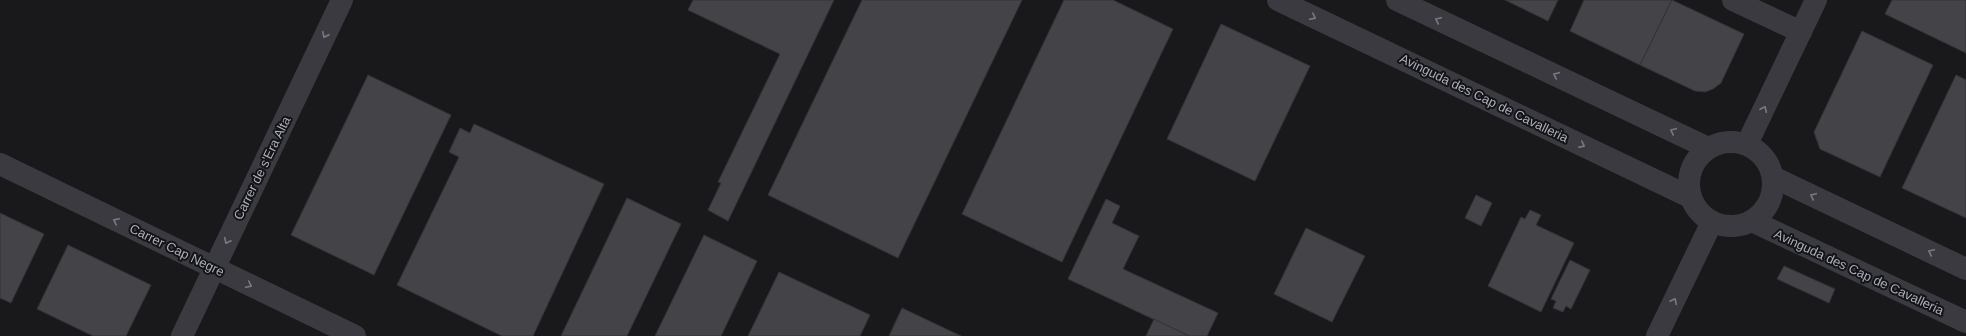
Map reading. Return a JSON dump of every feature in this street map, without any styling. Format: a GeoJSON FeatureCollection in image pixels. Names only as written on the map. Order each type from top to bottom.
{"type":"FeatureCollection","features":[{"type":"Feature","properties":{"kind":"street","name":"Carrer de s'Era Alta"},"geometry":{"type":"LineString","coordinates":[[182,336],[342,0]]}},
{"type":"Feature","properties":{"kind":"street","name":"Avinguda des Cap de Cavalleria"},"geometry":{"type":"LineString","coordinates":[[1278,0],[1690,197]]}},
{"type":"Feature","properties":{"kind":"street"},"geometry":{"type":"LineString","coordinates":[[1397,0],[1708,148]]}},
{"type":"Feature","properties":{"kind":"street"},"geometry":{"type":"LineString","coordinates":[[1733,0],[1801,32]]}},
{"type":"Feature","properties":{"kind":"street"},"geometry":{"type":"LineString","coordinates":[[1747,144],[1816,0]]}},
{"type":"Feature","properties":{"kind":"street"},"geometry":{"type":"LineString","coordinates":[[1734,141],[1747,144],[1760,152],[1768,164],[1773,177],[1773,190],[1769,203],[1762,213],[1752,221],[1739,226],[1725,226],[1712,222],[1699,212],[1690,197],[1688,186],[1689,174],[1693,164],[1708,148],[1721,143],[1734,141]]}},
{"type":"Feature","properties":{"kind":"street","name":"Carrer Cap Negre"},"geometry":{"type":"LineString","coordinates":[[0,164],[355,336]]}},
{"type":"Feature","properties":{"kind":"street"},"geometry":{"type":"LineString","coordinates":[[1773,177],[1966,269]]}},
{"type":"Feature","properties":{"kind":"street","name":"Avinguda des Cap de Cavalleria"},"geometry":{"type":"LineString","coordinates":[[1752,221],[1966,322]]}},
{"type":"Feature","properties":{"kind":"street"},"geometry":{"type":"LineString","coordinates":[[1657,336],[1712,222]]}},
{"type":"Feature","properties":{"kind":"building"},"geometry":{"type":"Polygon","coordinates":[[[693,0],[834,0],[728,221],[708,210],[721,183],[718,182],[780,54],[688,10],[693,0]]]}},
{"type":"Feature","properties":{"kind":"building"},"geometry":{"type":"Polygon","coordinates":[[[862,0],[1022,0],[898,258],[768,195],[862,0]]]}},
{"type":"Feature","properties":{"kind":"building"},"geometry":{"type":"Polygon","coordinates":[[[1064,0],[1113,0],[1173,29],[1062,262],[962,214],[1064,0]]]}},
{"type":"Feature","properties":{"kind":"building"},"geometry":{"type":"Polygon","coordinates":[[[1505,0],[1558,0],[1548,21],[1505,0]]]}},
{"type":"Feature","properties":{"kind":"building"},"geometry":{"type":"Polygon","coordinates":[[[1584,0],[1672,0],[1640,65],[1570,31],[1584,0]]]}},
{"type":"Feature","properties":{"kind":"building"},"geometry":{"type":"Polygon","coordinates":[[[1672,0],[1744,34],[1721,83],[1713,89],[1705,92],[1695,91],[1640,65],[1672,0]]]}},
{"type":"Feature","properties":{"kind":"building"},"geometry":{"type":"Polygon","coordinates":[[[1892,0],[1966,0],[1966,53],[1885,14],[1892,0]]]}},
{"type":"Feature","properties":{"kind":"building"},"geometry":{"type":"Polygon","coordinates":[[[1221,24],[1310,66],[1255,181],[1167,139],[1221,24]]]}},
{"type":"Feature","properties":{"kind":"building"},"geometry":{"type":"Polygon","coordinates":[[[1862,31],[1933,65],[1880,177],[1820,149],[1814,132],[1862,31]]]}},
{"type":"Feature","properties":{"kind":"building"},"geometry":{"type":"Polygon","coordinates":[[[368,75],[451,115],[374,275],[291,235],[368,75]]]}},
{"type":"Feature","properties":{"kind":"building"},"geometry":{"type":"Polygon","coordinates":[[[1956,75],[1966,80],[1966,218],[1902,188],[1956,75]]]}},
{"type":"Feature","properties":{"kind":"building"},"geometry":{"type":"Polygon","coordinates":[[[474,124],[604,184],[533,336],[502,336],[397,285],[459,157],[449,152],[460,128],[470,133],[474,124]]]}},
{"type":"Feature","properties":{"kind":"building"},"geometry":{"type":"Polygon","coordinates":[[[1476,195],[1492,203],[1481,226],[1465,218],[1476,195]]]}},
{"type":"Feature","properties":{"kind":"building"},"geometry":{"type":"Polygon","coordinates":[[[627,198],[681,224],[627,336],[561,336],[627,198]]]}},
{"type":"Feature","properties":{"kind":"building"},"geometry":{"type":"Polygon","coordinates":[[[1106,199],[1120,206],[1112,223],[1139,236],[1123,269],[1218,313],[1207,336],[1189,336],[1068,279],[1106,199]]]}},
{"type":"Feature","properties":{"kind":"building"},"geometry":{"type":"Polygon","coordinates":[[[1530,210],[1541,215],[1536,225],[1574,243],[1541,312],[1488,286],[1521,217],[1525,219],[1530,210]]]}},
{"type":"Feature","properties":{"kind":"building"},"geometry":{"type":"Polygon","coordinates":[[[0,213],[44,234],[11,303],[0,298],[0,213]]]}},
{"type":"Feature","properties":{"kind":"building"},"geometry":{"type":"Polygon","coordinates":[[[1306,228],[1365,256],[1332,322],[1274,294],[1306,228]]]}},
{"type":"Feature","properties":{"kind":"building"},"geometry":{"type":"Polygon","coordinates":[[[704,235],[757,261],[721,336],[655,336],[704,235]]]}},
{"type":"Feature","properties":{"kind":"building"},"geometry":{"type":"Polygon","coordinates":[[[68,245],[151,285],[126,336],[93,336],[37,309],[68,245]]]}},
{"type":"Feature","properties":{"kind":"building"},"geometry":{"type":"Polygon","coordinates":[[[1570,260],[1590,270],[1571,309],[1566,306],[1563,312],[1553,308],[1556,301],[1551,299],[1570,260]]]}},
{"type":"Feature","properties":{"kind":"building"},"geometry":{"type":"Polygon","coordinates":[[[1784,266],[1835,289],[1829,303],[1777,279],[1784,266]]]}},
{"type":"Feature","properties":{"kind":"building"},"geometry":{"type":"Polygon","coordinates":[[[779,272],[870,315],[860,336],[748,336],[779,272]]]}},
{"type":"Feature","properties":{"kind":"building"},"geometry":{"type":"Polygon","coordinates":[[[902,308],[961,336],[889,336],[902,308]]]}},
{"type":"Feature","properties":{"kind":"building"},"geometry":{"type":"Polygon","coordinates":[[[1154,319],[1189,336],[1146,336],[1154,319]]]}}]}
